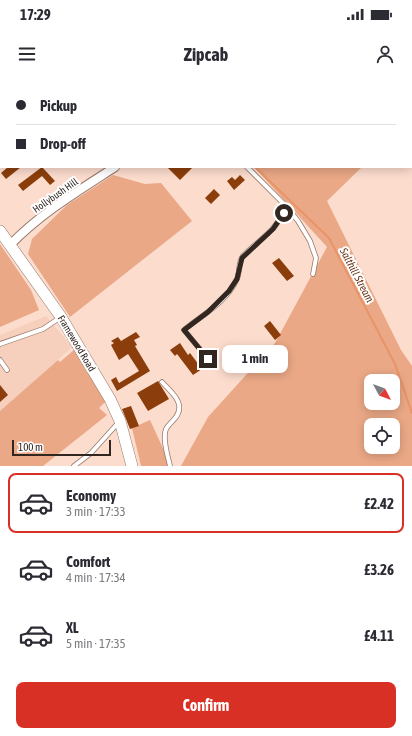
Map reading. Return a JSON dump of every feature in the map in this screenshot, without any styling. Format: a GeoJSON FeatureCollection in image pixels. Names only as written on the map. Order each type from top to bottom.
{"type":"FeatureCollection","features":[{"type":"Feature","properties":{"kind":"street","name":"Hollybush Hill"},"geometry":{"type":"LineString","coordinates":[[10,245],[53,207],[113,168]]}},
{"type":"Feature","properties":{"kind":"street","name":"Framewood Road"},"geometry":{"type":"LineString","coordinates":[[0,232],[61,317],[110,399],[120,421],[132,466]]}},
{"type":"Feature","properties":{"kind":"lane"},"geometry":{"type":"LineString","coordinates":[[248,168],[285,205],[298,221],[310,241],[316,258],[313,274]]}},
{"type":"Feature","properties":{"kind":"lane"},"geometry":{"type":"LineString","coordinates":[[208,359],[184,330],[208,312],[229,291],[237,279],[242,258],[273,229],[284,213],[285,205]]}},
{"type":"Feature","properties":{"kind":"lane"},"geometry":{"type":"LineString","coordinates":[[0,344],[43,328],[61,317]]}},
{"type":"Feature","properties":{"kind":"lane"},"geometry":{"type":"LineString","coordinates":[[0,360],[7,370]]}},
{"type":"Feature","properties":{"kind":"lane"},"geometry":{"type":"LineString","coordinates":[[162,382],[177,398],[180,406],[180,412],[166,428],[165,437],[170,466]]}},
{"type":"Feature","properties":{"kind":"lane"},"geometry":{"type":"LineString","coordinates":[[74,466],[91,453],[120,421]]}},
{"type":"Feature","properties":{"kind":"shaded area"},"geometry":{"type":"Polygon","coordinates":[[[255,168],[361,168],[327,201],[401,350],[412,366],[412,466],[181,466],[208,417],[275,343],[327,247],[255,168]]]}},
{"type":"Feature","properties":{"kind":"shaded area"},"geometry":{"type":"Polygon","coordinates":[[[113,175],[145,184],[161,183],[192,221],[70,317],[28,254],[32,239],[67,205],[113,175]]]}},
{"type":"Feature","properties":{"kind":"shaded area"},"geometry":{"type":"Polygon","coordinates":[[[0,244],[31,290],[39,310],[0,327],[0,244]]]}},
{"type":"Feature","properties":{"kind":"shaded area"},"geometry":{"type":"Polygon","coordinates":[[[46,316],[72,347],[0,411],[0,335],[46,316]]]}},
{"type":"Feature","properties":{"kind":"shaded area"},"geometry":{"type":"Polygon","coordinates":[[[75,349],[106,401],[99,408],[107,415],[43,466],[0,466],[0,411],[58,360],[60,362],[75,349]]]}},
{"type":"Feature","properties":{"kind":"shaded area"},"geometry":{"type":"Polygon","coordinates":[[[150,420],[171,466],[141,466],[132,428],[150,420]]]}},
{"type":"Feature","properties":{"kind":"building"},"geometry":{"type":"Polygon","coordinates":[[[7,168],[20,168],[6,179],[1,173],[7,168]]]}},
{"type":"Feature","properties":{"kind":"building"},"geometry":{"type":"Polygon","coordinates":[[[41,168],[43,168],[55,181],[50,185],[42,176],[23,191],[18,185],[41,168]]]}},
{"type":"Feature","properties":{"kind":"building"},"geometry":{"type":"Polygon","coordinates":[[[168,168],[192,168],[180,180],[168,168]]]}},
{"type":"Feature","properties":{"kind":"building"},"geometry":{"type":"Polygon","coordinates":[[[240,175],[245,180],[234,190],[227,181],[232,177],[235,180],[240,175]]]}},
{"type":"Feature","properties":{"kind":"building"},"geometry":{"type":"Polygon","coordinates":[[[214,189],[220,195],[211,204],[205,198],[214,189]]]}},
{"type":"Feature","properties":{"kind":"building"},"geometry":{"type":"Polygon","coordinates":[[[279,258],[294,276],[287,281],[272,263],[279,258]]]}},
{"type":"Feature","properties":{"kind":"building"},"geometry":{"type":"Polygon","coordinates":[[[270,321],[281,335],[275,340],[264,326],[270,321]]]}},
{"type":"Feature","properties":{"kind":"building"},"geometry":{"type":"Polygon","coordinates":[[[136,332],[140,337],[134,340],[137,345],[135,346],[150,371],[117,391],[111,380],[116,377],[119,383],[139,371],[128,354],[119,360],[111,345],[114,343],[111,341],[118,337],[121,341],[136,332]]]}},
{"type":"Feature","properties":{"kind":"building"},"geometry":{"type":"Polygon","coordinates":[[[180,343],[188,355],[190,353],[202,369],[193,375],[177,354],[175,356],[170,350],[180,343]]]}},
{"type":"Feature","properties":{"kind":"building"},"geometry":{"type":"Polygon","coordinates":[[[158,381],[169,399],[148,411],[137,393],[158,381]]]}},
{"type":"Feature","properties":{"kind":"building"},"geometry":{"type":"Polygon","coordinates":[[[0,385],[8,395],[0,402],[0,385]]]}},
{"type":"Feature","properties":{"kind":"building"},"geometry":{"type":"Polygon","coordinates":[[[131,406],[139,426],[130,429],[122,409],[131,406]]]}},
{"type":"Feature","properties":{"kind":"waterway","name":"Salthill Stream"},"geometry":{"type":"LineString","coordinates":[[256,168],[329,238],[395,364],[412,413]]}},
{"type":"Feature","properties":{"kind":"route"},"geometry":{"type":"LineString","coordinates":[[208,359],[184,330],[208,312],[229,291],[237,279],[242,258],[273,229],[284,213]]}}]}
